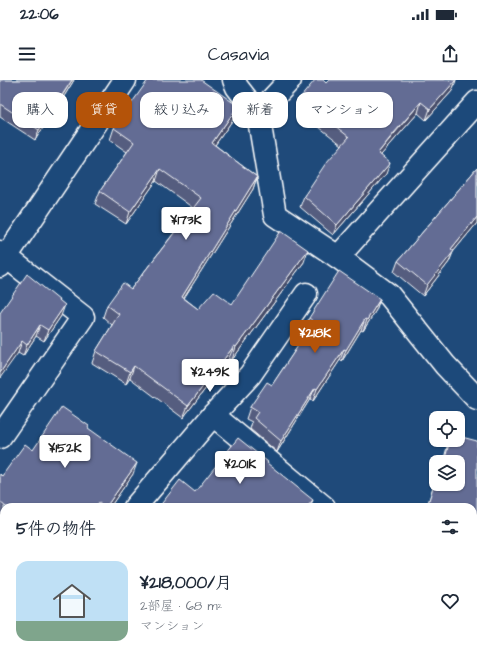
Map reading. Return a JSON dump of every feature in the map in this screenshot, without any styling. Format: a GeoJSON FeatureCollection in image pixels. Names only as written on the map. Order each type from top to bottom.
{"type":"FeatureCollection","features":[{"type":"Feature","properties":{"kind":"street"},"geometry":{"type":"LineString","coordinates":[[0,437],[83,317],[2,258],[125,80]]}},
{"type":"Feature","properties":{"kind":"street"},"geometry":{"type":"LineString","coordinates":[[234,80],[241,92]]}},
{"type":"Feature","properties":{"kind":"street"},"geometry":{"type":"LineString","coordinates":[[279,92],[290,80]]}},
{"type":"Feature","properties":{"kind":"street"},"geometry":{"type":"LineString","coordinates":[[338,257],[477,102]]}},
{"type":"Feature","properties":{"kind":"street"},"geometry":{"type":"LineString","coordinates":[[260,128],[275,215],[338,257],[389,295],[445,364],[477,399]]}},
{"type":"Feature","properties":{"kind":"street"},"geometry":{"type":"LineString","coordinates":[[138,503],[212,415],[250,375],[306,294]]}},
{"type":"Feature","properties":{"kind":"street"},"geometry":{"type":"LineString","coordinates":[[212,415],[319,503]]}},
{"type":"Feature","properties":{"kind":"building"},"geometry":{"type":"Polygon","coordinates":[[[0,80],[72,80],[64,92],[12,92],[12,112],[0,104],[0,80]]]}},
{"type":"Feature","properties":{"kind":"building"},"geometry":{"type":"Polygon","coordinates":[[[148,80],[201,80],[218,92],[140,92],[140,128],[223,128],[212,143],[257,177],[182,297],[198,309],[214,291],[232,304],[281,231],[308,250],[236,347],[234,346],[188,406],[134,366],[130,372],[96,351],[119,314],[107,305],[123,283],[131,289],[201,198],[160,169],[130,212],[100,191],[134,142],[114,128],[132,128],[132,103],[148,80]]]}},
{"type":"Feature","properties":{"kind":"building"},"geometry":{"type":"Polygon","coordinates":[[[315,80],[323,80],[326,83],[329,80],[456,80],[430,109],[421,102],[394,133],[378,153],[390,163],[337,225],[304,196],[326,163],[349,137],[338,128],[393,128],[393,92],[305,92],[315,80]]]}},
{"type":"Feature","properties":{"kind":"building"},"geometry":{"type":"Polygon","coordinates":[[[224,96],[232,102],[232,115],[224,126],[224,96]]]}},
{"type":"Feature","properties":{"kind":"building"},"geometry":{"type":"Polygon","coordinates":[[[477,168],[477,217],[451,249],[454,251],[427,285],[398,261],[477,168]]]}},
{"type":"Feature","properties":{"kind":"building"},"geometry":{"type":"Polygon","coordinates":[[[339,271],[380,299],[367,320],[365,319],[346,350],[344,349],[317,389],[315,388],[281,441],[254,418],[258,412],[250,407],[267,382],[272,385],[310,328],[309,327],[313,321],[309,318],[339,271]]]}},
{"type":"Feature","properties":{"kind":"building"},"geometry":{"type":"Polygon","coordinates":[[[27,274],[65,305],[48,330],[40,325],[27,345],[22,341],[0,373],[0,313],[27,274]]]}},
{"type":"Feature","properties":{"kind":"building"},"geometry":{"type":"Polygon","coordinates":[[[62,407],[89,426],[88,428],[137,463],[109,503],[1,503],[0,474],[2,476],[25,444],[33,450],[62,407]]]}},
{"type":"Feature","properties":{"kind":"building"},"geometry":{"type":"Polygon","coordinates":[[[238,438],[313,500],[310,503],[162,503],[180,480],[195,492],[238,438]]]}},
{"type":"Feature","properties":{"kind":"building"},"geometry":{"type":"Polygon","coordinates":[[[465,438],[477,441],[477,503],[428,503],[432,491],[465,491],[465,455],[446,455],[448,447],[465,447],[465,438]]]}}]}
